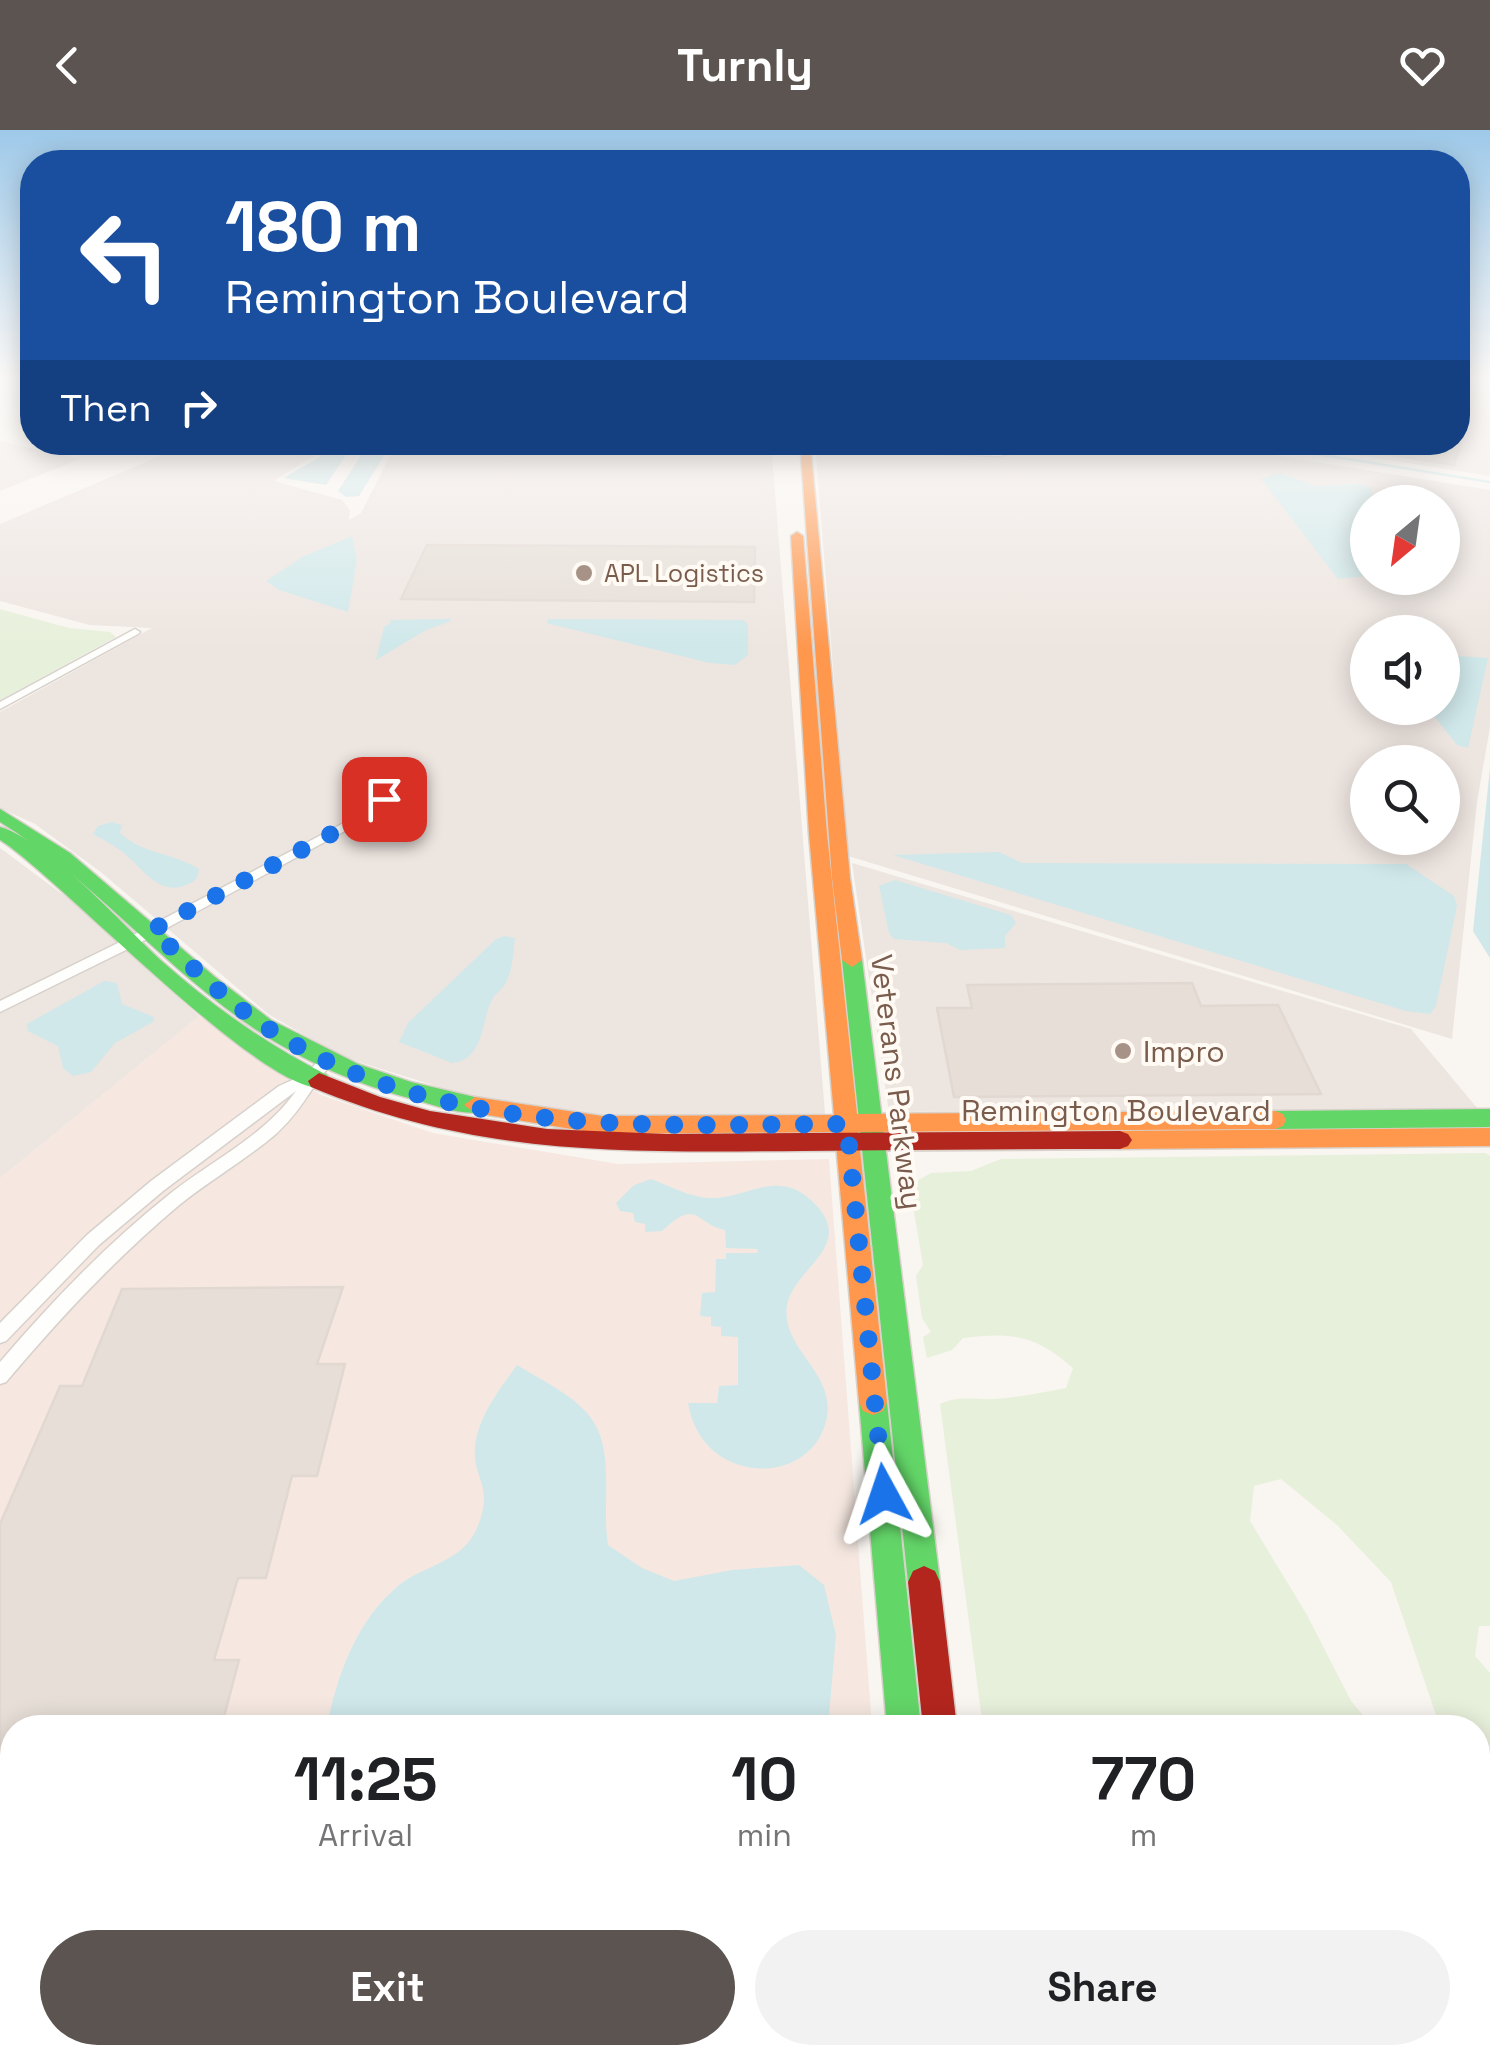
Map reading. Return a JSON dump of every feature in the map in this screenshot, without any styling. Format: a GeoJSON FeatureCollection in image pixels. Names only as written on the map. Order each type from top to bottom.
{"type":"FeatureCollection","features":[{"type":"Feature","properties":{"kind":"main road","name":"Veterans Parkway"},"geometry":{"type":"LineString","coordinates":[[801,468],[821,896],[848,1133],[903,1715]]}},
{"type":"Feature","properties":{"kind":"main road","name":"Veterans Parkway"},"geometry":{"type":"LineString","coordinates":[[802,468],[841,878],[875,1133],[939,1715]]}},
{"type":"Feature","properties":{"kind":"main road","name":"Remington Boulevard"},"geometry":{"type":"LineString","coordinates":[[0,814],[28,828],[90,875],[238,1007],[319,1070]]}},
{"type":"Feature","properties":{"kind":"main road","name":"Remington Boulevard"},"geometry":{"type":"LineString","coordinates":[[0,832],[14,838],[71,886],[129,943],[240,1037],[319,1070],[501,1112],[602,1125],[848,1133],[1490,1138]]}},
{"type":"Feature","properties":{"kind":"main road","name":"Remington Boulevard"},"geometry":{"type":"LineString","coordinates":[[875,1133],[1490,1118]]}},
{"type":"Feature","properties":{"kind":"street"},"geometry":{"type":"LineString","coordinates":[[0,706],[135,632]]}},
{"type":"Feature","properties":{"kind":"street"},"geometry":{"type":"LineString","coordinates":[[0,1007],[129,943],[359,819],[386,797]]}},
{"type":"Feature","properties":{"kind":"street"},"geometry":{"type":"LineString","coordinates":[[0,1336],[94,1240],[157,1186],[284,1090],[319,1070]]}},
{"type":"Feature","properties":{"kind":"street"},"geometry":{"type":"LineString","coordinates":[[0,1376],[114,1252],[176,1198],[300,1102],[319,1070]]}},
{"type":"Feature","properties":{"kind":"shaded area"},"geometry":{"type":"Polygon","coordinates":[[[0,468],[57,468],[0,491],[0,468]]]}},
{"type":"Feature","properties":{"kind":"shaded area"},"geometry":{"type":"Polygon","coordinates":[[[131,468],[294,468],[274,481],[342,500],[350,510],[349,520],[361,513],[384,468],[773,468],[825,1114],[602,1118],[487,1102],[343,1057],[268,1014],[102,873],[35,824],[0,808],[0,712],[152,628],[90,625],[0,601],[0,524],[131,468]]]}},
{"type":"Feature","properties":{"kind":"shaded area"},"geometry":{"type":"Polygon","coordinates":[[[817,468],[1356,468],[1459,485],[1350,485],[1350,595],[1460,595],[1460,485],[1490,490],[1490,727],[1477,802],[1452,1039],[848,856],[817,468]]]}},
{"type":"Feature","properties":{"kind":"shaded area"},"geometry":{"type":"Polygon","coordinates":[[[1441,468],[1490,468],[1490,476],[1441,468]]]}},
{"type":"Feature","properties":{"kind":"shaded area"},"geometry":{"type":"Polygon","coordinates":[[[0,848],[97,920],[199,1016],[0,1178],[0,848]]]}},
{"type":"Feature","properties":{"kind":"shaded area"},"geometry":{"type":"Polygon","coordinates":[[[852,863],[1411,1029],[1478,1109],[889,1112],[852,863]]]}},
{"type":"Feature","properties":{"kind":"shaded area"},"geometry":{"type":"Polygon","coordinates":[[[199,1016],[321,1095],[433,1133],[618,1164],[829,1159],[871,1715],[0,1715],[0,1178],[199,1016]]]}},
{"type":"Feature","properties":{"kind":"green space"},"geometry":{"type":"Polygon","coordinates":[[[0,609],[69,628],[110,632],[116,637],[0,700],[0,609]]]}},
{"type":"Feature","properties":{"kind":"green space"},"geometry":{"type":"Polygon","coordinates":[[[1485,1153],[1490,1156],[1490,1626],[1479,1626],[1475,1656],[1490,1673],[1490,1715],[1436,1715],[1391,1582],[1337,1525],[1281,1479],[1254,1486],[1250,1521],[1307,1615],[1351,1701],[1363,1715],[981,1715],[940,1404],[1066,1388],[1073,1368],[1035,1342],[1010,1336],[963,1338],[952,1350],[927,1358],[923,1337],[931,1332],[922,1318],[916,1276],[923,1265],[913,1206],[917,1181],[931,1173],[971,1171],[1001,1159],[1485,1153]]]}},
{"type":"Feature","properties":{"kind":"water"},"geometry":{"type":"Polygon","coordinates":[[[300,468],[337,468],[326,485],[283,478],[300,468]]]}},
{"type":"Feature","properties":{"kind":"water"},"geometry":{"type":"Polygon","coordinates":[[[353,468],[376,468],[359,496],[346,497],[338,491],[353,468]]]}},
{"type":"Feature","properties":{"kind":"water"},"geometry":{"type":"Polygon","coordinates":[[[1279,473],[1316,486],[1358,484],[1362,485],[1350,485],[1350,578],[1338,579],[1261,479],[1279,473]]]}},
{"type":"Feature","properties":{"kind":"water"},"geometry":{"type":"Polygon","coordinates":[[[352,536],[357,560],[348,612],[279,590],[266,581],[302,557],[352,536]]]}},
{"type":"Feature","properties":{"kind":"water"},"geometry":{"type":"Polygon","coordinates":[[[450,619],[376,660],[384,627],[390,620],[450,619]]]}},
{"type":"Feature","properties":{"kind":"water"},"geometry":{"type":"Polygon","coordinates":[[[548,619],[742,620],[748,624],[748,655],[735,665],[710,663],[554,625],[547,623],[548,619]]]}},
{"type":"Feature","properties":{"kind":"water"},"geometry":{"type":"Polygon","coordinates":[[[1460,656],[1488,658],[1468,748],[1457,745],[1441,725],[1460,725],[1460,656]]]}},
{"type":"Feature","properties":{"kind":"water"},"geometry":{"type":"Polygon","coordinates":[[[1490,768],[1490,958],[1473,931],[1490,768]]]}},
{"type":"Feature","properties":{"kind":"water"},"geometry":{"type":"Polygon","coordinates":[[[112,822],[122,825],[120,833],[138,845],[199,869],[196,879],[176,888],[150,878],[120,850],[93,834],[98,826],[112,822]]]}},
{"type":"Feature","properties":{"kind":"water"},"geometry":{"type":"Polygon","coordinates":[[[999,852],[1022,863],[1406,864],[1454,896],[1457,906],[1436,1006],[1430,1014],[1406,1011],[893,855],[999,852]]]}},
{"type":"Feature","properties":{"kind":"water"},"geometry":{"type":"Polygon","coordinates":[[[895,880],[1011,915],[1016,923],[1005,936],[1005,948],[960,950],[946,943],[894,939],[889,933],[879,886],[895,880]]]}},
{"type":"Feature","properties":{"kind":"water"},"geometry":{"type":"Polygon","coordinates":[[[504,936],[515,938],[509,975],[493,998],[471,1055],[452,1063],[399,1042],[408,1023],[495,940],[504,936]]]}},
{"type":"Feature","properties":{"kind":"water"},"geometry":{"type":"Polygon","coordinates":[[[104,981],[117,983],[122,1004],[154,1017],[153,1022],[115,1043],[91,1072],[73,1076],[63,1068],[58,1046],[28,1031],[27,1024],[104,981]]]}},
{"type":"Feature","properties":{"kind":"water"},"geometry":{"type":"Polygon","coordinates":[[[651,1179],[709,1198],[785,1186],[811,1200],[824,1216],[829,1230],[827,1243],[792,1291],[787,1305],[791,1334],[816,1373],[827,1401],[827,1417],[818,1440],[802,1457],[781,1466],[735,1464],[714,1451],[697,1431],[688,1403],[717,1403],[719,1386],[738,1385],[738,1337],[721,1336],[721,1327],[711,1326],[711,1317],[700,1316],[702,1293],[715,1292],[716,1259],[726,1259],[726,1253],[757,1253],[758,1249],[726,1248],[725,1230],[690,1214],[662,1231],[645,1232],[645,1224],[635,1222],[633,1213],[620,1211],[616,1203],[634,1185],[651,1179]]]}},
{"type":"Feature","properties":{"kind":"water"},"geometry":{"type":"Polygon","coordinates":[[[517,1365],[583,1408],[597,1428],[605,1455],[608,1545],[642,1568],[674,1581],[732,1570],[799,1565],[824,1585],[836,1635],[829,1715],[330,1715],[343,1669],[371,1615],[398,1586],[462,1549],[477,1528],[484,1502],[475,1447],[480,1424],[517,1365]]]}},
{"type":"Feature","properties":{"kind":"building","name":"APL Logistics"},"geometry":{"type":"Polygon","coordinates":[[[427,545],[755,547],[754,602],[401,599],[427,545]]]}},
{"type":"Feature","properties":{"kind":"building","name":"Impro"},"geometry":{"type":"Polygon","coordinates":[[[1192,983],[1201,1006],[1278,1005],[1321,1094],[954,1097],[937,1008],[972,1008],[967,985],[1192,983]]]}},
{"type":"Feature","properties":{"kind":"building"},"geometry":{"type":"Polygon","coordinates":[[[343,1287],[317,1364],[345,1364],[317,1476],[292,1476],[266,1578],[238,1578],[214,1660],[239,1660],[224,1715],[0,1715],[0,1524],[60,1386],[82,1386],[122,1289],[343,1287]]]}},
{"type":"Feature","properties":{"kind":"waterway"},"geometry":{"type":"LineString","coordinates":[[1405,468],[1490,482]]}},
{"type":"Feature","properties":{"kind":"traffic: fast"},"geometry":{"type":"LineString","coordinates":[[0,814],[64,857],[207,982],[264,1025],[350,1070],[475,1105]]}},
{"type":"Feature","properties":{"kind":"traffic: fast"},"geometry":{"type":"LineString","coordinates":[[0,832],[54,870],[155,966],[221,1021],[319,1081]]}},
{"type":"Feature","properties":{"kind":"traffic: fast"},"geometry":{"type":"LineString","coordinates":[[852,960],[924,1582]]}},
{"type":"Feature","properties":{"kind":"traffic: fast"},"geometry":{"type":"LineString","coordinates":[[1275,1120],[1490,1118]]}},
{"type":"Feature","properties":{"kind":"traffic: fast"},"geometry":{"type":"LineString","coordinates":[[873,1402],[903,1715]]}},
{"type":"Feature","properties":{"kind":"traffic: slow"},"geometry":{"type":"LineString","coordinates":[[807,468],[841,878],[852,960]]}},
{"type":"Feature","properties":{"kind":"traffic: slow"},"geometry":{"type":"LineString","coordinates":[[797,536],[818,834],[873,1402]]}},
{"type":"Feature","properties":{"kind":"traffic: slow"},"geometry":{"type":"LineString","coordinates":[[475,1105],[602,1125],[1275,1120]]}},
{"type":"Feature","properties":{"kind":"traffic: slow"},"geometry":{"type":"LineString","coordinates":[[1120,1140],[1490,1137]]}},
{"type":"Feature","properties":{"kind":"traffic: jam"},"geometry":{"type":"LineString","coordinates":[[319,1081],[430,1120],[547,1138],[666,1143],[1120,1140]]}},
{"type":"Feature","properties":{"kind":"traffic: jam"},"geometry":{"type":"LineString","coordinates":[[924,1582],[939,1715]]}},
{"type":"Feature","properties":{"kind":"place","name":"APL Logistics"},"geometry":{"type":"Point","coordinates":[584,573]}},
{"type":"Feature","properties":{"kind":"place","name":"Impro"},"geometry":{"type":"Point","coordinates":[1123,1051]}},
{"type":"Feature","properties":{"kind":"route"},"geometry":{"type":"LineString","coordinates":[[384,799],[359,819],[152,930],[238,1007],[269,1029],[327,1061],[395,1087],[501,1112],[602,1125],[847,1124],[884,1494]]}}]}
